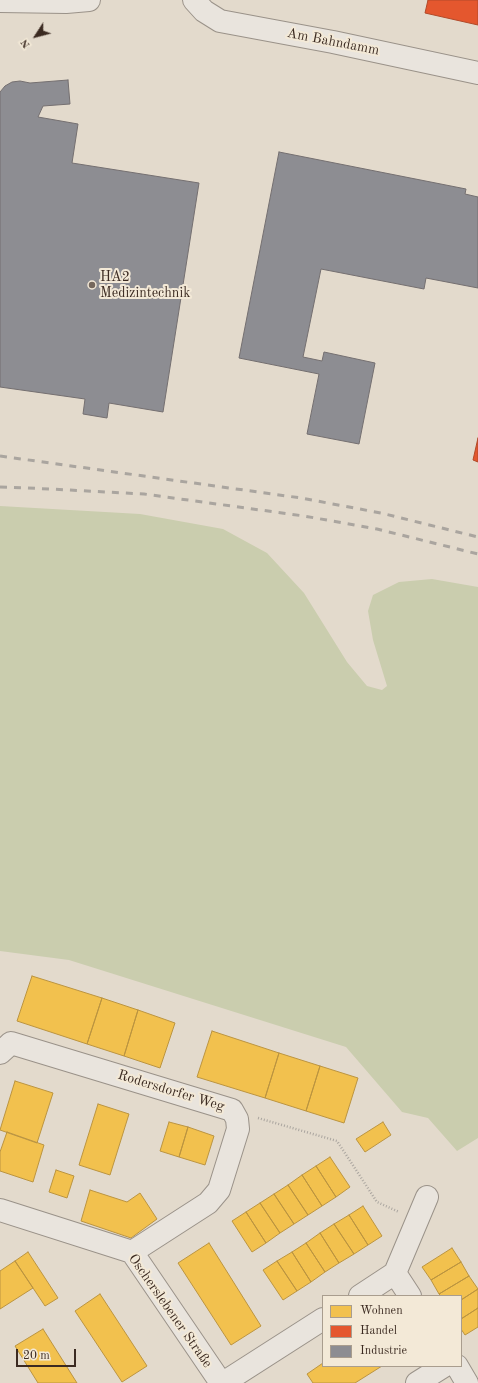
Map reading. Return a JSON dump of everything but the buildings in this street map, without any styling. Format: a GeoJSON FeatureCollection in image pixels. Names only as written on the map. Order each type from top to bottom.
{"type":"FeatureCollection","features":[{"type":"Feature","properties":{"kind":"street"},"geometry":{"type":"LineString","coordinates":[[0,1],[66,2],[89,0]]}},
{"type":"Feature","properties":{"kind":"street","name":"Am Bahndamm"},"geometry":{"type":"LineString","coordinates":[[194,0],[204,11],[220,21],[341,43],[478,73]]}},
{"type":"Feature","properties":{"kind":"street","name":"Rodersdorfer Weg"},"geometry":{"type":"LineString","coordinates":[[4,1045],[232,1110],[238,1129],[219,1190],[208,1203],[132,1252]]}},
{"type":"Feature","properties":{"kind":"street"},"geometry":{"type":"LineString","coordinates":[[362,1295],[395,1273],[427,1197]]}},
{"type":"Feature","properties":{"kind":"street","name":"Oscherslebener Straße"},"geometry":{"type":"LineString","coordinates":[[0,1210],[132,1252],[222,1383]]}},
{"type":"Feature","properties":{"kind":"street"},"geometry":{"type":"LineString","coordinates":[[395,1273],[409,1295]]}},
{"type":"Feature","properties":{"kind":"street"},"geometry":{"type":"LineString","coordinates":[[222,1383],[322,1320]]}},
{"type":"Feature","properties":{"kind":"street"},"geometry":{"type":"LineString","coordinates":[[417,1383],[442,1367]]}},
{"type":"Feature","properties":{"kind":"street"},"geometry":{"type":"LineString","coordinates":[[458,1367],[467,1383]]}},
{"type":"Feature","properties":{"kind":"path"},"geometry":{"type":"LineString","coordinates":[[232,1110],[337,1141],[377,1202],[418,1220]]}},
{"type":"Feature","properties":{"kind":"green space"},"geometry":{"type":"Polygon","coordinates":[[[0,506],[140,514],[223,529],[267,553],[304,593],[347,662],[367,686],[382,690],[387,686],[373,640],[368,611],[373,595],[399,582],[432,579],[478,587],[478,1138],[457,1151],[428,1118],[402,1112],[346,1047],[69,960],[0,951],[0,506]]]}},
{"type":"Feature","properties":{"kind":"railway"},"geometry":{"type":"LineString","coordinates":[[0,456],[301,498],[381,513],[478,537]]}},
{"type":"Feature","properties":{"kind":"railway"},"geometry":{"type":"LineString","coordinates":[[0,487],[144,494],[304,516],[377,529],[478,554]]}},
{"type":"Feature","properties":{"kind":"place","name":"HA2 Medizintechnik"},"geometry":{"type":"Point","coordinates":[92,285]}}]}
